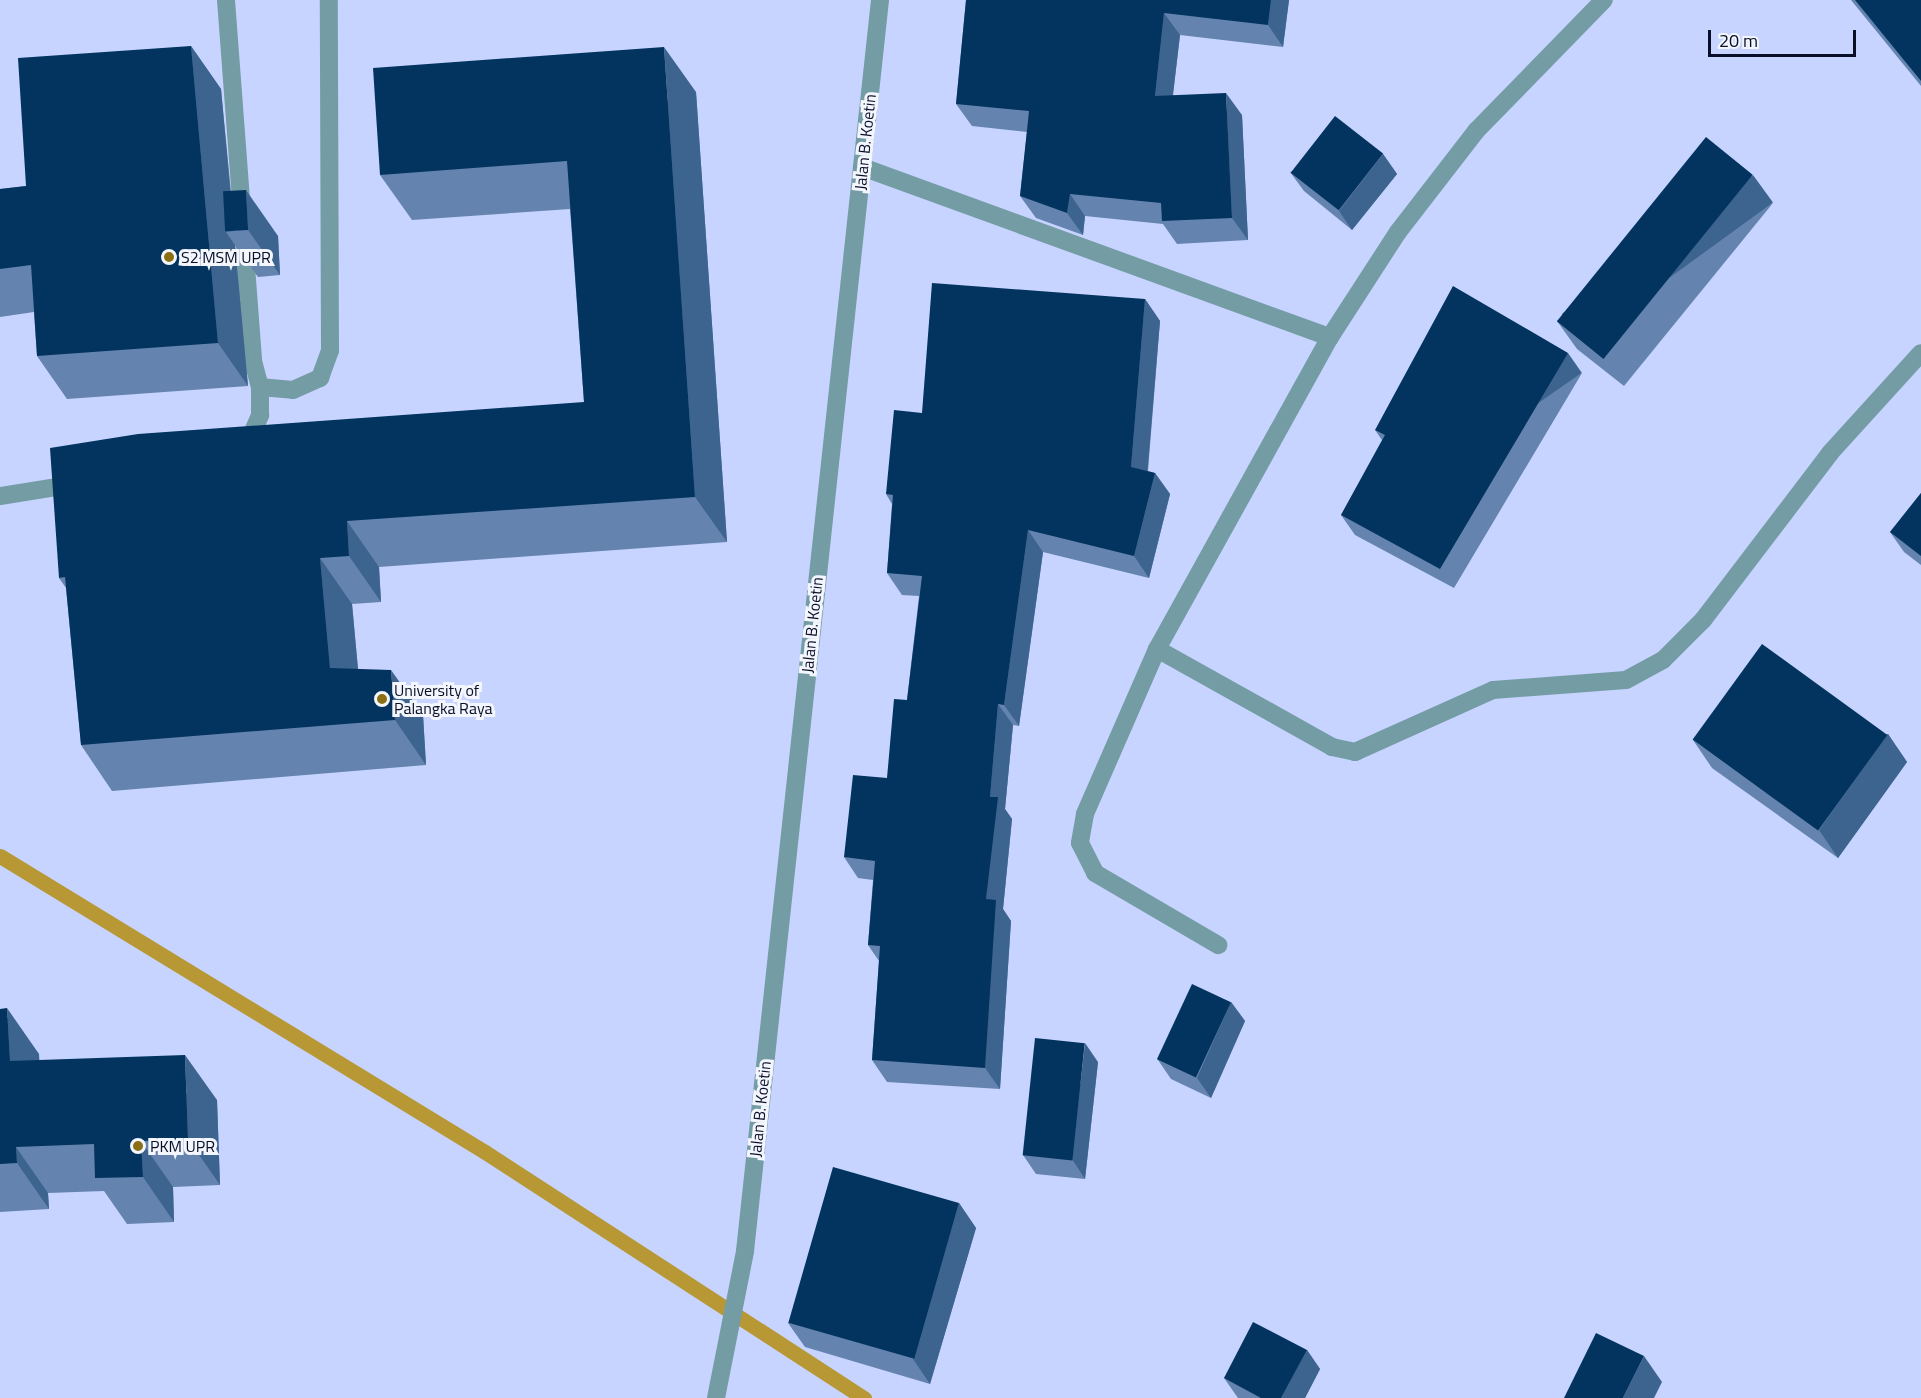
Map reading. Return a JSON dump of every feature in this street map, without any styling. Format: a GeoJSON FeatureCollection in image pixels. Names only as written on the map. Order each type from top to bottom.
{"type":"FeatureCollection","features":[{"type":"Feature","properties":{"kind":"street"},"geometry":{"type":"LineString","coordinates":[[226,0],[253,361],[260,387],[260,415],[250,443],[226,456]]}},
{"type":"Feature","properties":{"kind":"street"},"geometry":{"type":"LineString","coordinates":[[260,387],[293,390],[320,378],[330,351],[329,0]]}},
{"type":"Feature","properties":{"kind":"street","name":"Jalan B. Koetin"},"geometry":{"type":"LineString","coordinates":[[716,1398],[745,1251],[880,0]]}},
{"type":"Feature","properties":{"kind":"street"},"geometry":{"type":"LineString","coordinates":[[1218,945],[1118,890],[1095,873],[1080,843],[1084,814],[1157,649],[1330,337],[1398,232],[1476,131],[1604,0]]}},
{"type":"Feature","properties":{"kind":"street"},"geometry":{"type":"LineString","coordinates":[[862,167],[1330,337]]}},
{"type":"Feature","properties":{"kind":"street"},"geometry":{"type":"LineString","coordinates":[[1157,649],[1332,747],[1355,752],[1492,690],[1626,680],[1663,660],[1703,620],[1830,453],[1921,353]]}},
{"type":"Feature","properties":{"kind":"street"},"geometry":{"type":"LineString","coordinates":[[0,496],[92,481]]}},
{"type":"Feature","properties":{"kind":"building"},"geometry":{"type":"Polygon","coordinates":[[[966,0],[1271,0],[1268,25],[1164,13],[1155,96],[1226,93],[1232,218],[1162,221],[1161,203],[1070,194],[1067,213],[1020,196],[1029,111],[956,104],[966,0]]]}},
{"type":"Feature","properties":{"kind":"building"},"geometry":{"type":"Polygon","coordinates":[[[1855,0],[1921,0],[1921,81],[1855,0]]]}},
{"type":"Feature","properties":{"kind":"building","name":"S2 MSM UPR"},"geometry":{"type":"Polygon","coordinates":[[[191,46],[218,343],[37,356],[31,265],[0,269],[0,189],[26,186],[18,58],[191,46]]]}},
{"type":"Feature","properties":{"kind":"building"},"geometry":{"type":"Polygon","coordinates":[[[664,47],[695,497],[347,521],[349,556],[320,558],[330,668],[391,670],[395,720],[81,745],[65,577],[59,578],[50,448],[138,434],[584,402],[567,161],[380,175],[373,68],[664,47]]]}},
{"type":"Feature","properties":{"kind":"building"},"geometry":{"type":"Polygon","coordinates":[[[1335,116],[1383,154],[1339,210],[1291,173],[1335,116]]]}},
{"type":"Feature","properties":{"kind":"building"},"geometry":{"type":"Polygon","coordinates":[[[1706,137],[1753,175],[1603,359],[1557,321],[1706,137]]]}},
{"type":"Feature","properties":{"kind":"building"},"geometry":{"type":"Polygon","coordinates":[[[246,190],[248,230],[225,231],[223,191],[246,190]]]}},
{"type":"Feature","properties":{"kind":"building"},"geometry":{"type":"Polygon","coordinates":[[[932,283],[1145,299],[1131,467],[1155,473],[1134,556],[1028,530],[1004,705],[998,704],[990,797],[998,797],[986,899],[996,900],[985,1068],[872,1060],[880,946],[868,945],[875,861],[844,857],[853,775],[887,778],[894,699],[907,700],[922,576],[887,573],[893,495],[886,494],[894,410],[922,413],[932,283]]]}},
{"type":"Feature","properties":{"kind":"building"},"geometry":{"type":"Polygon","coordinates":[[[1453,286],[1568,353],[1440,569],[1341,515],[1385,435],[1375,430],[1453,286]]]}},
{"type":"Feature","properties":{"kind":"building"},"geometry":{"type":"Polygon","coordinates":[[[1921,493],[1921,556],[1890,532],[1921,493]]]}},
{"type":"Feature","properties":{"kind":"building"},"geometry":{"type":"Polygon","coordinates":[[[1762,644],[1887,735],[1818,831],[1693,739],[1762,644]]]}},
{"type":"Feature","properties":{"kind":"building"},"geometry":{"type":"Polygon","coordinates":[[[1192,984],[1231,1002],[1196,1077],[1157,1059],[1192,984]]]}},
{"type":"Feature","properties":{"kind":"building"},"geometry":{"type":"Polygon","coordinates":[[[7,1008],[10,1061],[185,1055],[188,1139],[141,1141],[143,1177],[95,1178],[94,1144],[16,1147],[17,1163],[0,1164],[0,1009],[7,1008]]]}},
{"type":"Feature","properties":{"kind":"building"},"geometry":{"type":"Polygon","coordinates":[[[1035,1038],[1085,1043],[1072,1161],[1023,1155],[1035,1038]]]}},
{"type":"Feature","properties":{"kind":"building"},"geometry":{"type":"Polygon","coordinates":[[[833,1167],[959,1203],[914,1359],[788,1323],[833,1167]]]}},
{"type":"Feature","properties":{"kind":"building"},"geometry":{"type":"Polygon","coordinates":[[[1253,1322],[1307,1350],[1281,1398],[1261,1398],[1224,1378],[1253,1322]]]}},
{"type":"Feature","properties":{"kind":"building"},"geometry":{"type":"Polygon","coordinates":[[[1596,1333],[1644,1356],[1623,1398],[1564,1398],[1596,1333]]]}},
{"type":"Feature","properties":{"kind":"waterway"},"geometry":{"type":"LineString","coordinates":[[0,856],[485,1152],[864,1398]]}},
{"type":"Feature","properties":{"kind":"place","name":"S2 MSM UPR"},"geometry":{"type":"Point","coordinates":[169,257]}},
{"type":"Feature","properties":{"kind":"place","name":"University of Palangka Raya"},"geometry":{"type":"Point","coordinates":[382,699]}},
{"type":"Feature","properties":{"kind":"place","name":"PKM UPR"},"geometry":{"type":"Point","coordinates":[138,1146]}}]}
